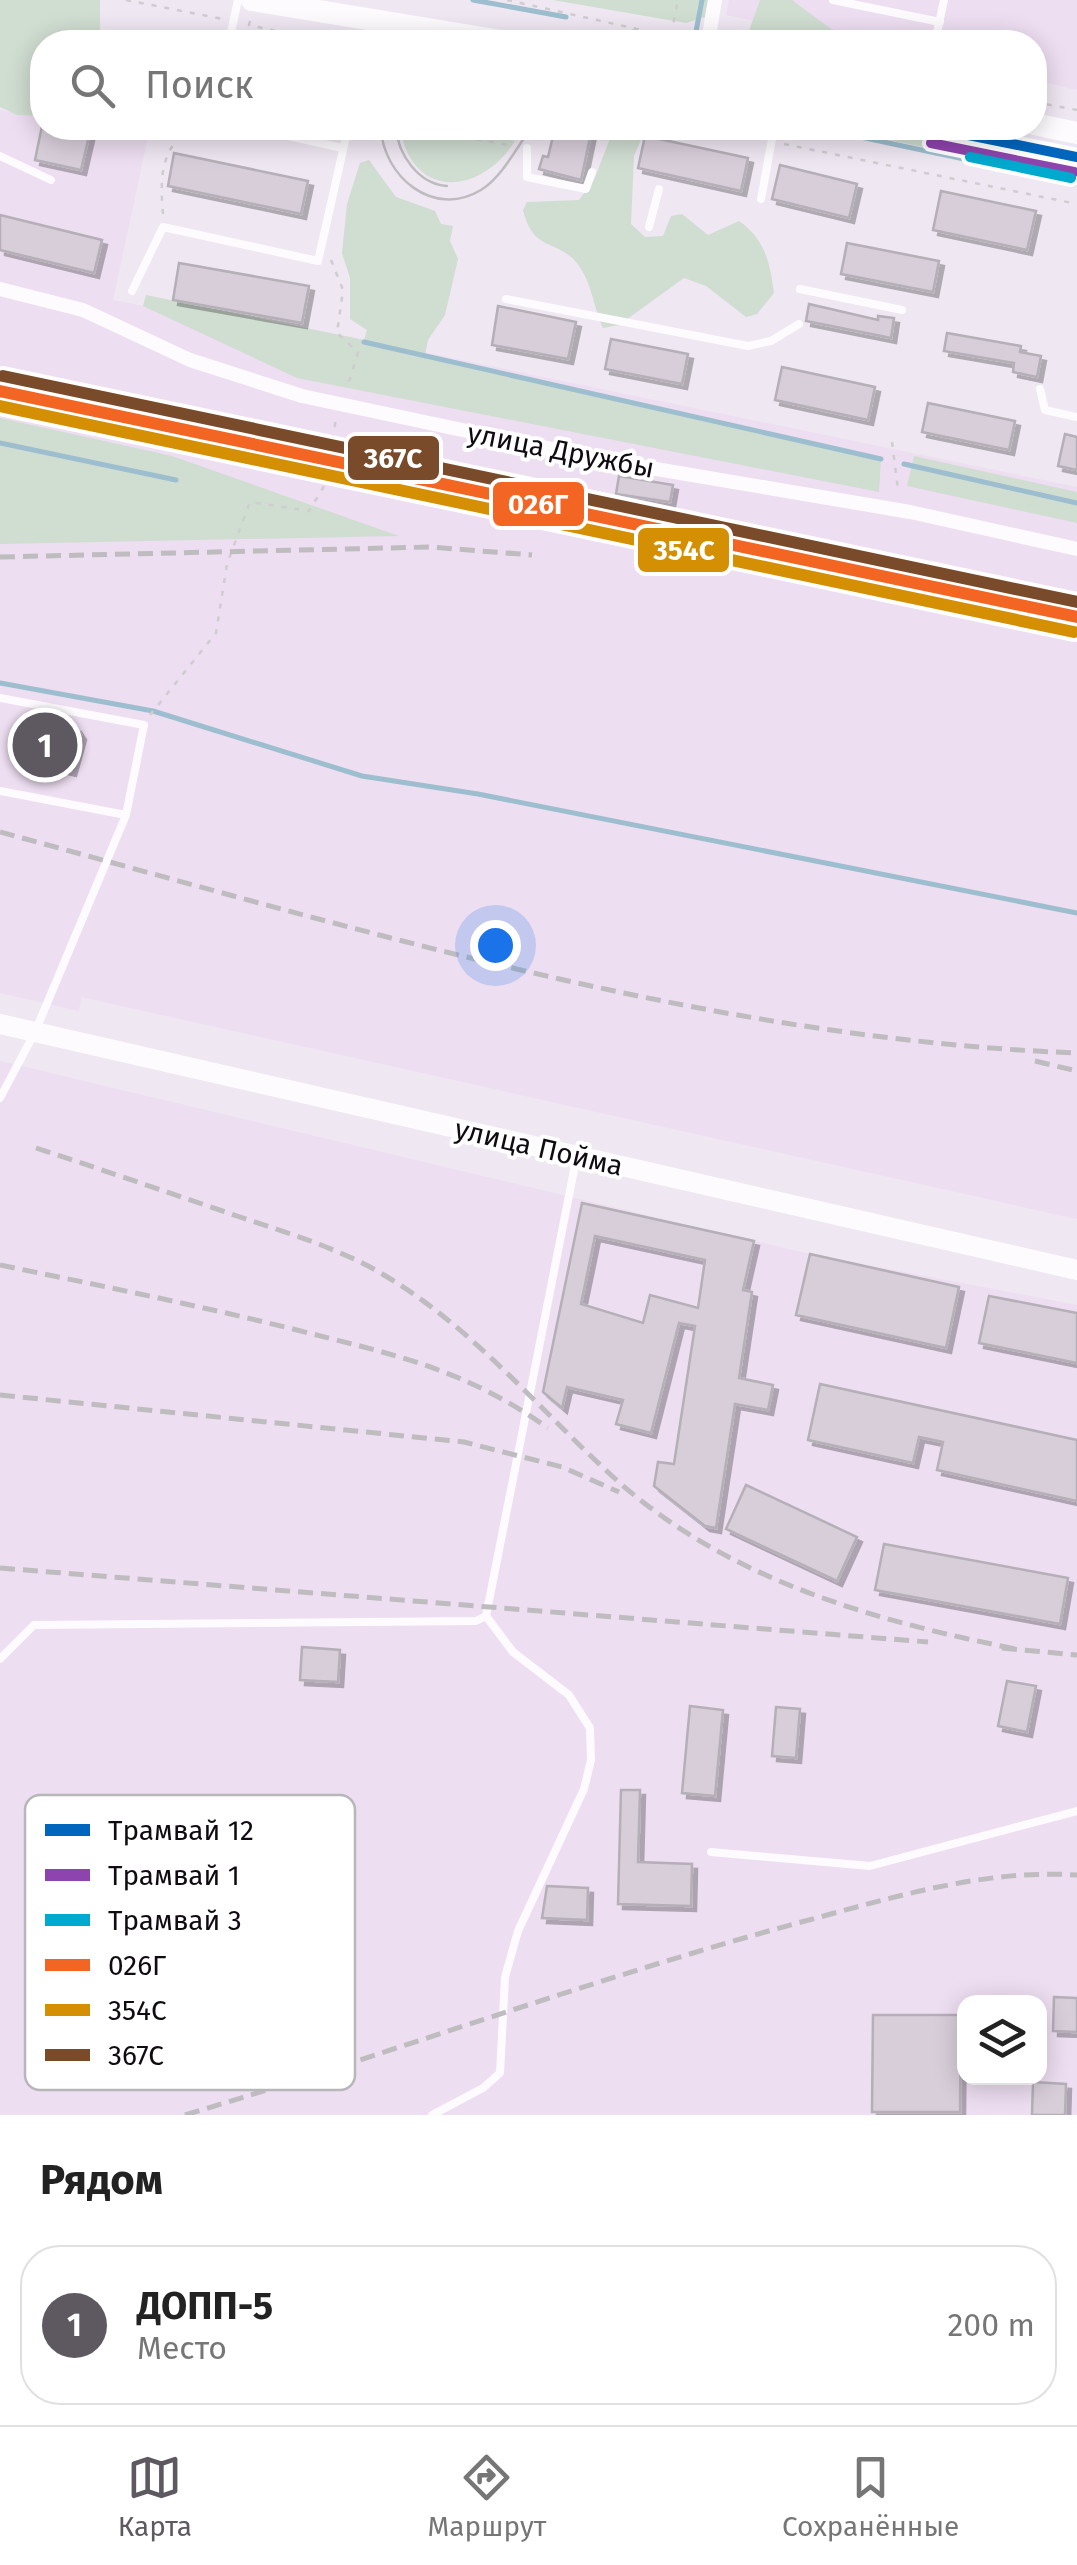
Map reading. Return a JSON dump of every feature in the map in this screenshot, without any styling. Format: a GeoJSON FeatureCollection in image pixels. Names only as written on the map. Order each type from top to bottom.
{"type":"FeatureCollection","features":[{"type":"Feature","properties":{"kind":"main road"},"geometry":{"type":"LineString","coordinates":[[254,0],[312,6],[368,30]]}},
{"type":"Feature","properties":{"kind":"main road"},"geometry":{"type":"LineString","coordinates":[[1047,127],[1077,133]]}},
{"type":"Feature","properties":{"kind":"main road","name":"улица Пойма"},"geometry":{"type":"LineString","coordinates":[[0,1024],[1077,1270]]}},
{"type":"Feature","properties":{"kind":"street"},"geometry":{"type":"LineString","coordinates":[[710,30],[715,0]]}},
{"type":"Feature","properties":{"kind":"street","name":"улица Дружбы"},"geometry":{"type":"LineString","coordinates":[[0,289],[83,310],[190,360],[340,404],[610,461],[910,512],[1077,549]]}},
{"type":"Feature","properties":{"kind":"lane"},"geometry":{"type":"LineString","coordinates":[[232,30],[238,0]]}},
{"type":"Feature","properties":{"kind":"lane"},"geometry":{"type":"LineString","coordinates":[[833,0],[940,22]]}},
{"type":"Feature","properties":{"kind":"lane"},"geometry":{"type":"LineString","coordinates":[[938,30],[944,0]]}},
{"type":"Feature","properties":{"kind":"lane"},"geometry":{"type":"LineString","coordinates":[[306,140],[342,148]]}},
{"type":"Feature","properties":{"kind":"lane"},"geometry":{"type":"LineString","coordinates":[[132,291],[164,227],[318,262],[344,140]]}},
{"type":"Feature","properties":{"kind":"lane"},"geometry":{"type":"LineString","coordinates":[[761,199],[772,142]]}},
{"type":"Feature","properties":{"kind":"lane"},"geometry":{"type":"LineString","coordinates":[[527,148],[527,177],[586,189],[592,172]]}},
{"type":"Feature","properties":{"kind":"lane"},"geometry":{"type":"LineString","coordinates":[[0,156],[51,180]]}},
{"type":"Feature","properties":{"kind":"lane"},"geometry":{"type":"LineString","coordinates":[[649,228],[659,189]]}},
{"type":"Feature","properties":{"kind":"lane"},"geometry":{"type":"LineString","coordinates":[[800,289],[902,310]]}},
{"type":"Feature","properties":{"kind":"lane"},"geometry":{"type":"LineString","coordinates":[[506,299],[748,346],[770,341],[800,324]]}},
{"type":"Feature","properties":{"kind":"lane"},"geometry":{"type":"LineString","coordinates":[[1040,388],[1045,410],[1077,417]]}},
{"type":"Feature","properties":{"kind":"lane"},"geometry":{"type":"LineString","coordinates":[[0,698],[144,725],[126,815],[36,1032],[0,1098]]}},
{"type":"Feature","properties":{"kind":"lane"},"geometry":{"type":"LineString","coordinates":[[0,791],[126,815]]}},
{"type":"Feature","properties":{"kind":"lane"},"geometry":{"type":"LineString","coordinates":[[432,2115],[483,2088],[500,2073],[505,1976],[518,1931],[584,1789],[591,1760],[590,1728],[582,1709],[506,1645],[486,1616],[577,1156]]}},
{"type":"Feature","properties":{"kind":"lane"},"geometry":{"type":"LineString","coordinates":[[0,1660],[34,1626],[465,1621],[486,1616]]}},
{"type":"Feature","properties":{"kind":"lane"},"geometry":{"type":"LineString","coordinates":[[711,1852],[870,1866],[1077,1811]]}},
{"type":"Feature","properties":{"kind":"path"},"geometry":{"type":"LineString","coordinates":[[126,0],[234,21]]}},
{"type":"Feature","properties":{"kind":"path"},"geometry":{"type":"LineString","coordinates":[[254,0],[248,24],[273,30]]}},
{"type":"Feature","properties":{"kind":"path"},"geometry":{"type":"LineString","coordinates":[[507,0],[644,30]]}},
{"type":"Feature","properties":{"kind":"path"},"geometry":{"type":"LineString","coordinates":[[524,0],[530,4]]}},
{"type":"Feature","properties":{"kind":"path"},"geometry":{"type":"LineString","coordinates":[[671,30],[678,0]]}},
{"type":"Feature","properties":{"kind":"path"},"geometry":{"type":"LineString","coordinates":[[1047,104],[1077,110]]}},
{"type":"Feature","properties":{"kind":"path"},"geometry":{"type":"LineString","coordinates":[[164,227],[164,162],[174,140]]}},
{"type":"Feature","properties":{"kind":"path"},"geometry":{"type":"LineString","coordinates":[[481,140],[527,148],[533,140]]}},
{"type":"Feature","properties":{"kind":"path"},"geometry":{"type":"LineString","coordinates":[[762,140],[1077,204]]}},
{"type":"Feature","properties":{"kind":"path"},"geometry":{"type":"LineString","coordinates":[[144,725],[216,633],[227,564],[250,502],[308,510],[323,488],[340,404],[358,352],[337,332],[343,290],[330,257]]}},
{"type":"Feature","properties":{"kind":"path"},"geometry":{"type":"LineString","coordinates":[[892,442],[898,490]]}},
{"type":"Feature","properties":{"kind":"shaded area"},"geometry":{"type":"Polygon","coordinates":[[[0,0],[100,0],[100,30],[30,30],[30,116],[17,115],[0,107],[0,0]]]}},
{"type":"Feature","properties":{"kind":"shaded area"},"geometry":{"type":"Polygon","coordinates":[[[553,0],[708,0],[705,17],[686,23],[553,0]]]}},
{"type":"Feature","properties":{"kind":"shaded area"},"geometry":{"type":"Polygon","coordinates":[[[729,0],[1077,0],[1077,90],[1047,83],[1047,30],[800,30],[726,15],[729,0]]]}},
{"type":"Feature","properties":{"kind":"shaded area"},"geometry":{"type":"Polygon","coordinates":[[[760,0],[792,0],[835,30],[749,30],[760,0]]]}},
{"type":"Feature","properties":{"kind":"shaded area"},"geometry":{"type":"Polygon","coordinates":[[[0,110],[30,115],[30,140],[147,140],[113,300],[143,306],[146,295],[1077,487],[1077,1219],[81,997],[79,1011],[0,993],[0,110]]]}},
{"type":"Feature","properties":{"kind":"shaded area"},"geometry":{"type":"Polygon","coordinates":[[[404,140],[515,141],[484,172],[467,180],[449,182],[418,168],[404,140]]]}},
{"type":"Feature","properties":{"kind":"shaded area"},"geometry":{"type":"Polygon","coordinates":[[[609,140],[641,140],[634,156],[631,224],[645,237],[663,236],[671,216],[682,214],[708,235],[739,221],[760,244],[774,293],[757,314],[746,317],[706,286],[684,278],[619,325],[603,328],[581,269],[568,255],[533,233],[523,210],[527,202],[579,200],[594,180],[609,140]]]}},
{"type":"Feature","properties":{"kind":"shaded area"},"geometry":{"type":"Polygon","coordinates":[[[889,140],[936,140],[1077,166],[1077,180],[889,140]]]}},
{"type":"Feature","properties":{"kind":"shaded area"},"geometry":{"type":"Polygon","coordinates":[[[369,160],[396,197],[435,211],[441,224],[453,226],[450,241],[458,259],[445,315],[428,340],[425,355],[881,459],[879,492],[297,378],[143,306],[146,295],[364,340],[367,330],[350,319],[350,278],[342,253],[347,204],[360,163],[369,160]]]}},
{"type":"Feature","properties":{"kind":"shaded area"},"geometry":{"type":"Polygon","coordinates":[[[0,418],[172,456],[399,536],[0,544],[0,418]]]}},
{"type":"Feature","properties":{"kind":"shaded area"},"geometry":{"type":"Polygon","coordinates":[[[914,456],[1077,492],[1077,523],[907,486],[914,456]]]}},
{"type":"Feature","properties":{"kind":"shaded area"},"geometry":{"type":"Polygon","coordinates":[[[0,1061],[810,1254],[1077,1305],[1077,2115],[0,2115],[0,1061]]]}},
{"type":"Feature","properties":{"kind":"building"},"geometry":{"type":"Polygon","coordinates":[[[39,140],[88,140],[81,170],[35,160],[39,140]]]}},
{"type":"Feature","properties":{"kind":"building"},"geometry":{"type":"Polygon","coordinates":[[[552,140],[589,140],[581,180],[539,169],[543,156],[548,157],[552,140]]]}},
{"type":"Feature","properties":{"kind":"building"},"geometry":{"type":"Polygon","coordinates":[[[644,140],[664,140],[748,158],[741,191],[638,168],[644,140]]]}},
{"type":"Feature","properties":{"kind":"building"},"geometry":{"type":"Polygon","coordinates":[[[174,153],[308,181],[301,214],[168,186],[174,153]]]}},
{"type":"Feature","properties":{"kind":"building"},"geometry":{"type":"Polygon","coordinates":[[[780,165],[857,184],[849,218],[772,199],[780,165]]]}},
{"type":"Feature","properties":{"kind":"building"},"geometry":{"type":"Polygon","coordinates":[[[941,191],[1036,211],[1027,250],[933,230],[941,191]]]}},
{"type":"Feature","properties":{"kind":"building"},"geometry":{"type":"Polygon","coordinates":[[[0,215],[102,240],[94,273],[0,250],[0,215]]]}},
{"type":"Feature","properties":{"kind":"building"},"geometry":{"type":"Polygon","coordinates":[[[847,243],[939,261],[933,292],[841,274],[847,243]]]}},
{"type":"Feature","properties":{"kind":"building"},"geometry":{"type":"Polygon","coordinates":[[[179,263],[309,286],[302,323],[173,300],[179,263]]]}},
{"type":"Feature","properties":{"kind":"building"},"geometry":{"type":"Polygon","coordinates":[[[809,304],[878,320],[878,316],[894,318],[891,338],[806,321],[809,304]]]}},
{"type":"Feature","properties":{"kind":"building"},"geometry":{"type":"Polygon","coordinates":[[[498,306],[576,322],[568,359],[492,345],[498,306]]]}},
{"type":"Feature","properties":{"kind":"building"},"geometry":{"type":"Polygon","coordinates":[[[947,333],[1021,346],[1020,352],[1041,356],[1037,377],[1013,372],[1014,363],[944,351],[947,333]]]}},
{"type":"Feature","properties":{"kind":"building"},"geometry":{"type":"Polygon","coordinates":[[[611,339],[688,354],[682,384],[605,369],[611,339]]]}},
{"type":"Feature","properties":{"kind":"building"},"geometry":{"type":"Polygon","coordinates":[[[782,367],[875,387],[868,420],[775,400],[782,367]]]}},
{"type":"Feature","properties":{"kind":"building"},"geometry":{"type":"Polygon","coordinates":[[[928,403],[1015,421],[1009,450],[922,432],[928,403]]]}},
{"type":"Feature","properties":{"kind":"building"},"geometry":{"type":"Polygon","coordinates":[[[1065,434],[1077,437],[1077,470],[1058,466],[1065,434]]]}},
{"type":"Feature","properties":{"kind":"building"},"geometry":{"type":"Polygon","coordinates":[[[619,476],[673,485],[670,502],[616,494],[619,476]]]}},
{"type":"Feature","properties":{"kind":"building"},"geometry":{"type":"Polygon","coordinates":[[[18,724],[64,736],[67,724],[76,727],[81,735],[71,771],[10,755],[18,724]]]}},
{"type":"Feature","properties":{"kind":"building"},"geometry":{"type":"Polygon","coordinates":[[[582,1203],[754,1241],[743,1290],[752,1292],[739,1378],[773,1385],[768,1410],[735,1404],[716,1528],[705,1526],[654,1486],[658,1462],[674,1464],[695,1326],[679,1323],[651,1433],[616,1424],[623,1400],[567,1387],[562,1408],[543,1392],[582,1203]],[[595,1236],[581,1304],[643,1323],[650,1295],[698,1308],[705,1260],[595,1236]]]}},
{"type":"Feature","properties":{"kind":"building"},"geometry":{"type":"Polygon","coordinates":[[[810,1254],[959,1287],[946,1348],[796,1315],[810,1254]]]}},
{"type":"Feature","properties":{"kind":"building"},"geometry":{"type":"Polygon","coordinates":[[[989,1296],[1077,1313],[1077,1363],[979,1343],[989,1296]]]}},
{"type":"Feature","properties":{"kind":"building"},"geometry":{"type":"Polygon","coordinates":[[[820,1384],[1077,1440],[1077,1501],[937,1470],[943,1442],[919,1437],[913,1463],[808,1440],[820,1384]]]}},
{"type":"Feature","properties":{"kind":"building"},"geometry":{"type":"Polygon","coordinates":[[[746,1485],[857,1537],[837,1581],[726,1529],[746,1485]]]}},
{"type":"Feature","properties":{"kind":"building"},"geometry":{"type":"Polygon","coordinates":[[[884,1544],[1068,1578],[1060,1624],[875,1590],[884,1544]]]}},
{"type":"Feature","properties":{"kind":"building"},"geometry":{"type":"Polygon","coordinates":[[[302,1647],[340,1650],[338,1682],[300,1680],[302,1647]]]}},
{"type":"Feature","properties":{"kind":"building"},"geometry":{"type":"Polygon","coordinates":[[[1007,1681],[1036,1686],[1027,1732],[998,1726],[1007,1681]]]}},
{"type":"Feature","properties":{"kind":"building"},"geometry":{"type":"Polygon","coordinates":[[[690,1706],[723,1710],[715,1796],[682,1793],[690,1706]]]}},
{"type":"Feature","properties":{"kind":"building"},"geometry":{"type":"Polygon","coordinates":[[[776,1707],[800,1709],[796,1758],[772,1756],[776,1707]]]}},
{"type":"Feature","properties":{"kind":"building"},"geometry":{"type":"Polygon","coordinates":[[[621,1790],[640,1790],[638,1862],[692,1864],[691,1906],[618,1904],[621,1790]]]}},
{"type":"Feature","properties":{"kind":"building"},"geometry":{"type":"Polygon","coordinates":[[[547,1886],[588,1888],[587,1920],[542,1918],[547,1886]]]}},
{"type":"Feature","properties":{"kind":"building"},"geometry":{"type":"Polygon","coordinates":[[[1054,1997],[1077,1998],[1077,2032],[1053,2031],[1054,1997]]]}},
{"type":"Feature","properties":{"kind":"building"},"geometry":{"type":"Polygon","coordinates":[[[873,2015],[957,2015],[960,2112],[872,2112],[873,2015]]]}},
{"type":"Feature","properties":{"kind":"building"},"geometry":{"type":"Polygon","coordinates":[[[1066,2084],[1065,2115],[1032,2115],[1033,2085],[1066,2084]]]}},
{"type":"Feature","properties":{"kind":"waterway"},"geometry":{"type":"LineString","coordinates":[[473,0],[566,17]]}},
{"type":"Feature","properties":{"kind":"waterway"},"geometry":{"type":"LineString","coordinates":[[696,30],[702,0]]}},
{"type":"Feature","properties":{"kind":"waterway"},"geometry":{"type":"LineString","coordinates":[[875,140],[1077,183]]}},
{"type":"Feature","properties":{"kind":"waterway"},"geometry":{"type":"LineString","coordinates":[[364,342],[881,459]]}},
{"type":"Feature","properties":{"kind":"waterway"},"geometry":{"type":"LineString","coordinates":[[0,443],[176,480]]}},
{"type":"Feature","properties":{"kind":"waterway"},"geometry":{"type":"LineString","coordinates":[[904,464],[1077,503]]}},
{"type":"Feature","properties":{"kind":"waterway"},"geometry":{"type":"LineString","coordinates":[[0,683],[153,711],[362,776],[478,794],[1077,913]]}},
{"type":"Feature","properties":{"kind":"tram line"},"geometry":{"type":"LineString","coordinates":[[383,140],[401,176],[429,196],[445,199],[463,198],[489,184],[523,140]]}},
{"type":"Feature","properties":{"kind":"tram line"},"geometry":{"type":"LineString","coordinates":[[399,140],[405,157],[419,174],[447,186]]}},
{"type":"Feature","properties":{"kind":"tram line"},"geometry":{"type":"LineString","coordinates":[[956,140],[1077,163]]}},
{"type":"Feature","properties":{"kind":"tram line","name":"12"},"geometry":{"type":"LineString","coordinates":[[993,140],[1077,157]]}},
{"type":"Feature","properties":{"kind":"tram line","name":"1"},"geometry":{"type":"LineString","coordinates":[[931,143],[1074,172]]}},
{"type":"Feature","properties":{"kind":"tram line","name":"3"},"geometry":{"type":"LineString","coordinates":[[970,157],[1071,178]]}},
{"type":"Feature","properties":{"kind":"railway"},"geometry":{"type":"LineString","coordinates":[[190,420],[306,456]]}},
{"type":"Feature","properties":{"kind":"railway"},"geometry":{"type":"LineString","coordinates":[[0,557],[430,547],[532,555]]}},
{"type":"Feature","properties":{"kind":"railway"},"geometry":{"type":"LineString","coordinates":[[0,832],[399,940],[668,1002],[803,1026],[940,1043],[1077,1053]]}},
{"type":"Feature","properties":{"kind":"railway"},"geometry":{"type":"LineString","coordinates":[[1035,1061],[1077,1071]]}},
{"type":"Feature","properties":{"kind":"railway"},"geometry":{"type":"LineString","coordinates":[[36,1148],[312,1242],[384,1275],[475,1343],[611,1475],[655,1511],[750,1568],[853,1608],[1016,1649]]}},
{"type":"Feature","properties":{"kind":"railway"},"geometry":{"type":"LineString","coordinates":[[0,1265],[293,1329],[426,1365],[486,1390],[548,1428]]}},
{"type":"Feature","properties":{"kind":"railway"},"geometry":{"type":"LineString","coordinates":[[0,1395],[464,1442],[562,1467],[619,1492]]}},
{"type":"Feature","properties":{"kind":"railway"},"geometry":{"type":"LineString","coordinates":[[0,1568],[928,1642]]}},
{"type":"Feature","properties":{"kind":"railway"},"geometry":{"type":"LineString","coordinates":[[1002,1648],[1077,1655]]}},
{"type":"Feature","properties":{"kind":"railway"},"geometry":{"type":"LineString","coordinates":[[355,2061],[641,1969],[864,1905],[969,1881],[1077,1875]]}},
{"type":"Feature","properties":{"kind":"railway"},"geometry":{"type":"LineString","coordinates":[[185,2115],[264,2090]]}},
{"type":"Feature","properties":{"kind":"transit line","name":"367С"},"geometry":{"type":"LineString","coordinates":[[3,376],[1077,602]]}},
{"type":"Feature","properties":{"kind":"transit line","name":"026Г"},"geometry":{"type":"LineString","coordinates":[[0,391],[1077,617]]}},
{"type":"Feature","properties":{"kind":"transit line","name":"354С"},"geometry":{"type":"LineString","coordinates":[[0,406],[1074,632]]}},
{"type":"Feature","properties":{"kind":"place","name":"ДОПП-5"},"geometry":{"type":"Point","coordinates":[45,745]}}]}
